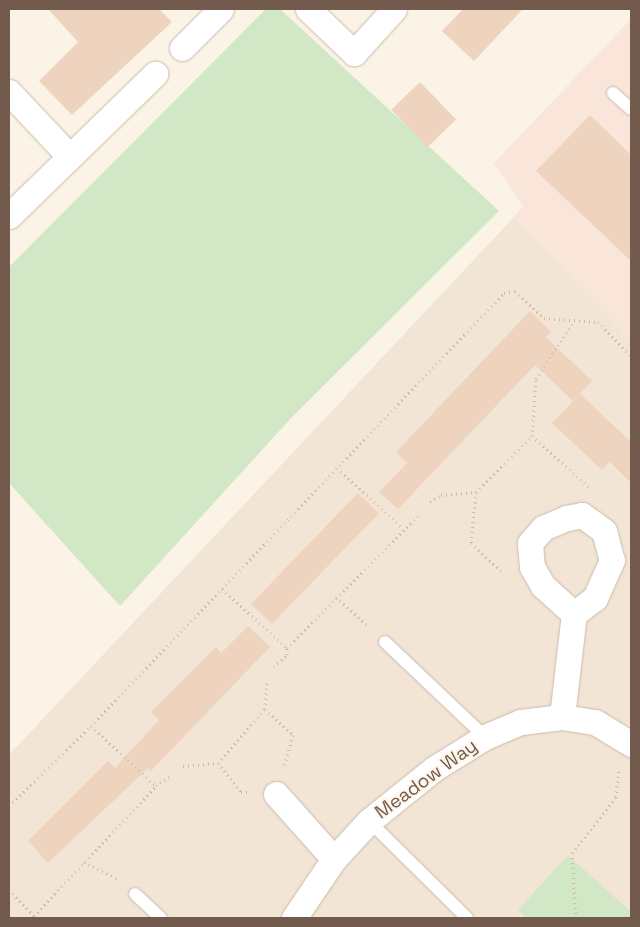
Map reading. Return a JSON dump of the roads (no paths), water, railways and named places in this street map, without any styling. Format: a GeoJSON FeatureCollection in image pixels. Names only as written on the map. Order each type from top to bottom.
{"type":"FeatureCollection","features":[{"type":"Feature","properties":{"kind":"street"},"geometry":{"type":"LineString","coordinates":[[182,48],[221,9]]}},
{"type":"Feature","properties":{"kind":"street"},"geometry":{"type":"LineString","coordinates":[[308,9],[354,53],[394,9]]}},
{"type":"Feature","properties":{"kind":"street"},"geometry":{"type":"LineString","coordinates":[[9,216],[155,74]]}},
{"type":"Feature","properties":{"kind":"street"},"geometry":{"type":"LineString","coordinates":[[9,92],[69,156]]}},
{"type":"Feature","properties":{"kind":"street"},"geometry":{"type":"LineString","coordinates":[[562,717],[574,614]]}},
{"type":"Feature","properties":{"kind":"street","name":"Meadow Way"},"geometry":{"type":"LineString","coordinates":[[294,918],[334,859],[369,821],[435,768],[485,737],[521,722],[562,717],[595,722],[627,741]]}},
{"type":"Feature","properties":{"kind":"street"},"geometry":{"type":"LineString","coordinates":[[276,794],[334,859]]}},
{"type":"Feature","properties":{"kind":"lane"},"geometry":{"type":"LineString","coordinates":[[613,93],[631,109]]}},
{"type":"Feature","properties":{"kind":"lane"},"geometry":{"type":"LineString","coordinates":[[385,642],[485,737]]}},
{"type":"Feature","properties":{"kind":"lane"},"geometry":{"type":"LineString","coordinates":[[369,821],[467,918]]}},
{"type":"Feature","properties":{"kind":"lane"},"geometry":{"type":"LineString","coordinates":[[135,894],[161,918]]}}]}
